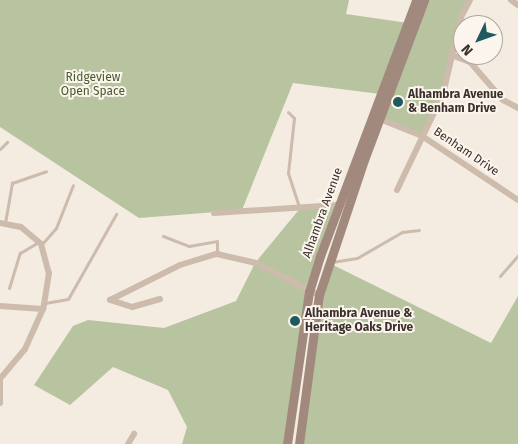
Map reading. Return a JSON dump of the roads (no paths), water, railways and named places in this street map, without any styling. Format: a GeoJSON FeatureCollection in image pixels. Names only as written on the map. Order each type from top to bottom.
{"type":"FeatureCollection","features":[{"type":"Feature","properties":{"kind":"main road","name":"Alhambra Avenue"},"geometry":{"type":"LineString","coordinates":[[287,444],[309,292],[338,205],[416,0]]}},
{"type":"Feature","properties":{"kind":"main road","name":"Alhambra Avenue"},"geometry":{"type":"LineString","coordinates":[[299,444],[319,295],[424,0]]}},
{"type":"Feature","properties":{"kind":"street"},"geometry":{"type":"LineString","coordinates":[[397,190],[442,94],[451,56],[470,0]]}},
{"type":"Feature","properties":{"kind":"street"},"geometry":{"type":"LineString","coordinates":[[511,0],[518,5]]}},
{"type":"Feature","properties":{"kind":"street"},"geometry":{"type":"LineString","coordinates":[[451,56],[470,62],[503,100],[518,108]]}},
{"type":"Feature","properties":{"kind":"street","name":"Benham Drive"},"geometry":{"type":"LineString","coordinates":[[371,117],[381,119],[422,136],[518,200]]}},
{"type":"Feature","properties":{"kind":"street"},"geometry":{"type":"LineString","coordinates":[[214,213],[299,206],[338,205]]}},
{"type":"Feature","properties":{"kind":"street"},"geometry":{"type":"LineString","coordinates":[[0,403],[0,379],[25,350],[44,306],[49,273],[40,243],[21,227],[2,223]]}},
{"type":"Feature","properties":{"kind":"street"},"geometry":{"type":"LineString","coordinates":[[160,299],[132,307],[110,300],[180,265],[217,254],[255,264],[309,292],[319,295]]}},
{"type":"Feature","properties":{"kind":"street"},"geometry":{"type":"LineString","coordinates":[[0,306],[16,304],[44,306]]}},
{"type":"Feature","properties":{"kind":"street"},"geometry":{"type":"LineString","coordinates":[[128,444],[134,434]]}},
{"type":"Feature","properties":{"kind":"lane"},"geometry":{"type":"LineString","coordinates":[[288,112],[294,118],[288,173],[299,206]]}},
{"type":"Feature","properties":{"kind":"lane"},"geometry":{"type":"LineString","coordinates":[[0,149],[7,142]]}},
{"type":"Feature","properties":{"kind":"lane"},"geometry":{"type":"LineString","coordinates":[[2,223],[12,183],[46,171]]}},
{"type":"Feature","properties":{"kind":"lane"},"geometry":{"type":"LineString","coordinates":[[9,288],[20,253],[40,243],[56,228],[73,185]]}},
{"type":"Feature","properties":{"kind":"lane"},"geometry":{"type":"LineString","coordinates":[[44,306],[68,299],[116,214]]}},
{"type":"Feature","properties":{"kind":"lane"},"geometry":{"type":"LineString","coordinates":[[329,263],[357,258],[402,232],[419,230]]}},
{"type":"Feature","properties":{"kind":"lane"},"geometry":{"type":"LineString","coordinates":[[163,236],[189,246],[216,241],[217,254]]}},
{"type":"Feature","properties":{"kind":"lane"},"geometry":{"type":"LineString","coordinates":[[500,276],[518,255]]}},
{"type":"Feature","properties":{"kind":"place","name":"Alhambra Avenue & Benham Drive"},"geometry":{"type":"Point","coordinates":[398,102]}},
{"type":"Feature","properties":{"kind":"place","name":"Alhambra Avenue & Heritage Oaks Drive"},"geometry":{"type":"Point","coordinates":[295,321]}},
{"type":"Feature","properties":{"kind":"park label","name":"Ridgeview Open Space"},"geometry":{"type":"Point","coordinates":[93,85]}}]}
